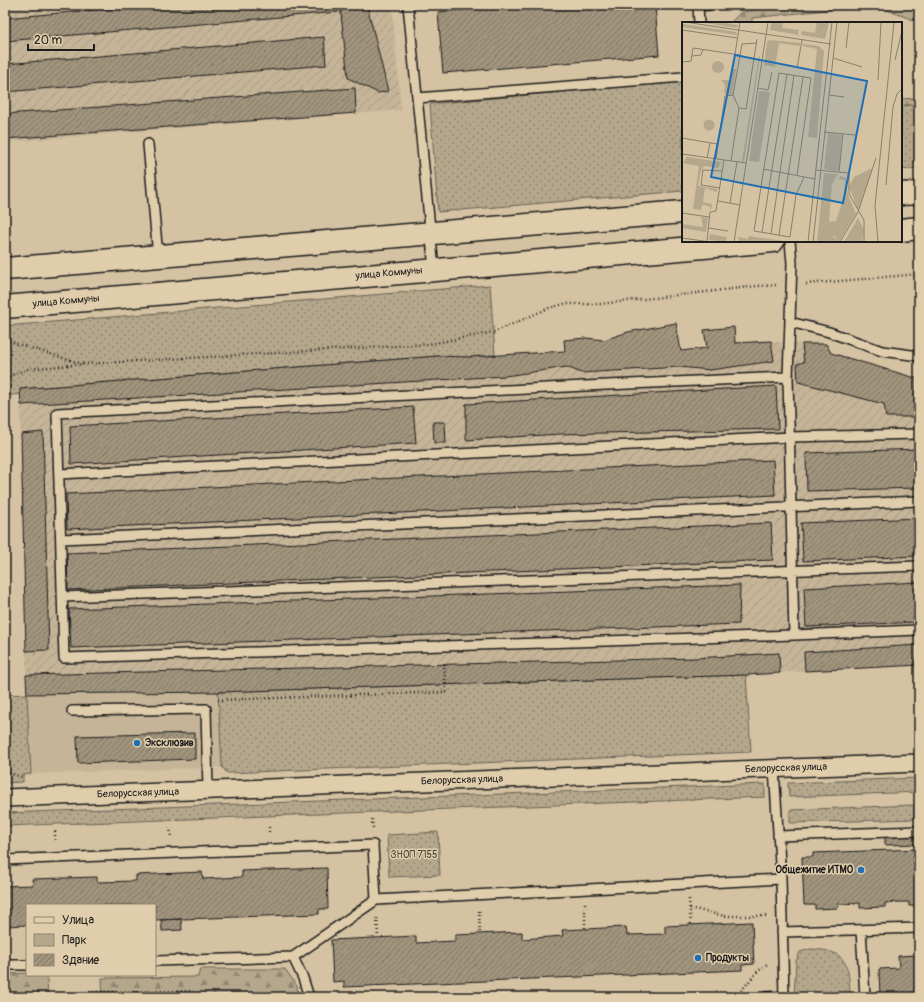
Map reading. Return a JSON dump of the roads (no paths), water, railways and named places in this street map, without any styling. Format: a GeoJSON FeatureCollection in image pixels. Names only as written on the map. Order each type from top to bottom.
{"type":"FeatureCollection","features":[{"type":"Feature","properties":{"kind":"street"},"geometry":{"type":"LineString","coordinates":[[902,194],[919,193]]}},
{"type":"Feature","properties":{"kind":"street"},"geometry":{"type":"LineString","coordinates":[[5,269],[682,212]]}},
{"type":"Feature","properties":{"kind":"street"},"geometry":{"type":"LineString","coordinates":[[902,230],[919,228]]}},
{"type":"Feature","properties":{"kind":"street","name":"улица Коммуны"},"geometry":{"type":"LineString","coordinates":[[5,307],[434,270],[721,243],[747,242]]}},
{"type":"Feature","properties":{"kind":"street","name":"Белорусская улица"},"geometry":{"type":"LineString","coordinates":[[5,798],[919,763]]}},
{"type":"Feature","properties":{"kind":"lane"},"geometry":{"type":"LineString","coordinates":[[408,5],[434,270]]}},
{"type":"Feature","properties":{"kind":"lane"},"geometry":{"type":"LineString","coordinates":[[699,22],[698,6],[709,5]]}},
{"type":"Feature","properties":{"kind":"lane"},"geometry":{"type":"LineString","coordinates":[[417,98],[682,76]]}},
{"type":"Feature","properties":{"kind":"lane"},"geometry":{"type":"LineString","coordinates":[[148,144],[158,257]]}},
{"type":"Feature","properties":{"kind":"lane"},"geometry":{"type":"LineString","coordinates":[[790,242],[792,263],[788,377],[794,635]]}},
{"type":"Feature","properties":{"kind":"lane"},"geometry":{"type":"LineString","coordinates":[[790,322],[829,332],[882,351],[919,356]]}},
{"type":"Feature","properties":{"kind":"lane"},"geometry":{"type":"LineString","coordinates":[[788,377],[57,413],[64,658],[919,630]]}},
{"type":"Feature","properties":{"kind":"lane"},"geometry":{"type":"LineString","coordinates":[[59,474],[790,437],[919,434]]}},
{"type":"Feature","properties":{"kind":"lane"},"geometry":{"type":"LineString","coordinates":[[61,540],[919,501]]}},
{"type":"Feature","properties":{"kind":"lane"},"geometry":{"type":"LineString","coordinates":[[62,597],[919,566]]}},
{"type":"Feature","properties":{"kind":"lane"},"geometry":{"type":"LineString","coordinates":[[72,711],[206,709],[208,790]]}},
{"type":"Feature","properties":{"kind":"lane"},"geometry":{"type":"LineString","coordinates":[[766,997],[784,996],[781,879],[774,768]]}},
{"type":"Feature","properties":{"kind":"lane"},"geometry":{"type":"LineString","coordinates":[[778,836],[919,831]]}},
{"type":"Feature","properties":{"kind":"lane"},"geometry":{"type":"LineString","coordinates":[[5,860],[373,846],[376,900]]}},
{"type":"Feature","properties":{"kind":"lane"},"geometry":{"type":"LineString","coordinates":[[156,961],[293,957],[376,900],[781,879]]}},
{"type":"Feature","properties":{"kind":"lane"},"geometry":{"type":"LineString","coordinates":[[782,932],[919,928]]}},
{"type":"Feature","properties":{"kind":"lane"},"geometry":{"type":"LineString","coordinates":[[861,930],[865,997]]}},
{"type":"Feature","properties":{"kind":"lane"},"geometry":{"type":"LineString","coordinates":[[293,957],[303,978],[309,997]]}},
{"type":"Feature","properties":{"kind":"lane"},"geometry":{"type":"LineString","coordinates":[[5,965],[26,965]]}},
{"type":"Feature","properties":{"kind":"place","name":"Эксклюзив"},"geometry":{"type":"Point","coordinates":[137,743]}},
{"type":"Feature","properties":{"kind":"place","name":"Общежитие ИТМО"},"geometry":{"type":"Point","coordinates":[861,870]}},
{"type":"Feature","properties":{"kind":"place","name":"Продукты"},"geometry":{"type":"Point","coordinates":[698,958]}},
{"type":"Feature","properties":{"kind":"park label","name":"ЗНОП 7155"},"geometry":{"type":"Point","coordinates":[414,855]}}]}
